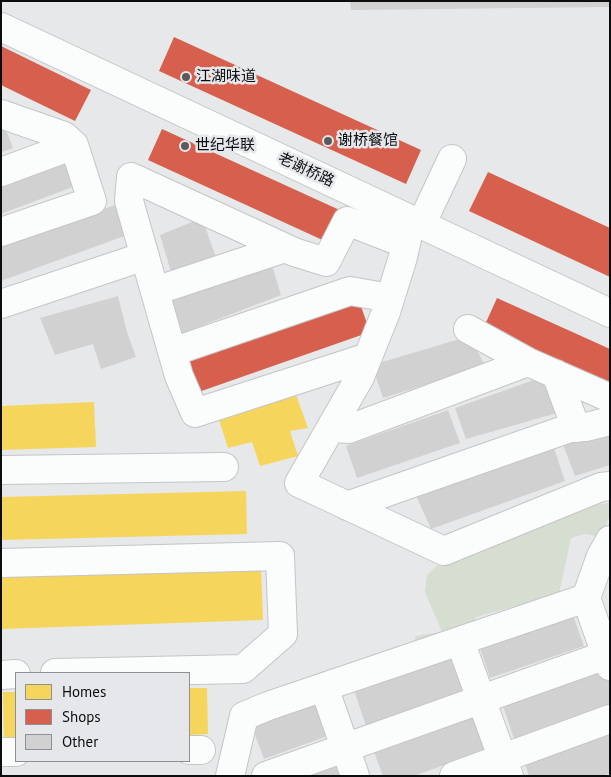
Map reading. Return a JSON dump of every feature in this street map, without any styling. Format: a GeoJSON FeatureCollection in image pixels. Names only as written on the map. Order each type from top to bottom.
{"type":"FeatureCollection","features":[{"type":"Feature","properties":{"kind":"street","name":"老谢桥路"},"geometry":{"type":"LineString","coordinates":[[1,27],[413,230],[610,313]]}},
{"type":"Feature","properties":{"kind":"street"},"geometry":{"type":"LineString","coordinates":[[1,114],[64,136],[74,145],[92,201],[1,232]]}},
{"type":"Feature","properties":{"kind":"street"},"geometry":{"type":"LineString","coordinates":[[1,172],[74,145]]}},
{"type":"Feature","properties":{"kind":"street"},"geometry":{"type":"LineString","coordinates":[[452,159],[413,230],[386,312],[360,376],[299,483],[444,552],[601,487],[610,486]]}},
{"type":"Feature","properties":{"kind":"street"},"geometry":{"type":"LineString","coordinates":[[368,357],[195,413],[179,376],[129,202],[131,177],[284,248],[326,262],[347,221],[413,230]]}},
{"type":"Feature","properties":{"kind":"street"},"geometry":{"type":"LineString","coordinates":[[155,291],[284,248]]}},
{"type":"Feature","properties":{"kind":"street"},"geometry":{"type":"LineString","coordinates":[[4,314],[145,256]]}},
{"type":"Feature","properties":{"kind":"street"},"geometry":{"type":"LineString","coordinates":[[172,352],[350,291],[390,298]]}},
{"type":"Feature","properties":{"kind":"street"},"geometry":{"type":"LineString","coordinates":[[468,329],[528,362],[610,398]]}},
{"type":"Feature","properties":{"kind":"street"},"geometry":{"type":"LineString","coordinates":[[331,428],[349,429],[528,362]]}},
{"type":"Feature","properties":{"kind":"street"},"geometry":{"type":"LineString","coordinates":[[556,374],[576,428]]}},
{"type":"Feature","properties":{"kind":"street"},"geometry":{"type":"LineString","coordinates":[[347,506],[570,428],[586,427],[610,421]]}},
{"type":"Feature","properties":{"kind":"street"},"geometry":{"type":"LineString","coordinates":[[1,470],[224,467]]}},
{"type":"Feature","properties":{"kind":"street"},"geometry":{"type":"LineString","coordinates":[[266,776],[481,699],[608,660],[586,598],[601,556],[610,540]]}},
{"type":"Feature","properties":{"kind":"street"},"geometry":{"type":"LineString","coordinates":[[1,563],[280,556],[283,634],[243,669],[103,672]]}},
{"type":"Feature","properties":{"kind":"street"},"geometry":{"type":"LineString","coordinates":[[230,776],[244,716],[268,706],[586,598]]}},
{"type":"Feature","properties":{"kind":"street"},"geometry":{"type":"LineString","coordinates":[[460,641],[506,767]]}},
{"type":"Feature","properties":{"kind":"street"},"geometry":{"type":"LineString","coordinates":[[1,675],[15,674]]}},
{"type":"Feature","properties":{"kind":"street"},"geometry":{"type":"LineString","coordinates":[[324,687],[355,776]]}},
{"type":"Feature","properties":{"kind":"street"},"geometry":{"type":"LineString","coordinates":[[454,776],[506,767],[610,719]]}},
{"type":"Feature","properties":{"kind":"street"},"geometry":{"type":"LineString","coordinates":[[1,752],[15,752]]}},
{"type":"Feature","properties":{"kind":"shaded area"},"geometry":{"type":"Polygon","coordinates":[[[609,503],[610,514],[602,537],[584,534],[571,538],[559,594],[476,617],[468,633],[416,650],[415,636],[442,632],[425,592],[427,575],[442,561],[592,505],[609,503]]]}},
{"type":"Feature","properties":{"kind":"building: Homes"},"geometry":{"type":"Polygon","coordinates":[[[295,392],[308,428],[290,431],[298,456],[260,466],[252,442],[228,448],[218,417],[295,392]]]}},
{"type":"Feature","properties":{"kind":"building: Homes"},"geometry":{"type":"Polygon","coordinates":[[[94,402],[96,447],[1,450],[1,406],[94,402]]]}},
{"type":"Feature","properties":{"kind":"building: Homes"},"geometry":{"type":"Polygon","coordinates":[[[246,491],[247,534],[1,540],[1,497],[246,491]]]}},
{"type":"Feature","properties":{"kind":"building: Homes"},"geometry":{"type":"Polygon","coordinates":[[[261,568],[263,620],[1,629],[1,577],[261,568]]]}},
{"type":"Feature","properties":{"kind":"building: Homes"},"geometry":{"type":"Polygon","coordinates":[[[190,688],[207,688],[208,734],[190,735],[190,688]]]}},
{"type":"Feature","properties":{"kind":"building: Homes"},"geometry":{"type":"Polygon","coordinates":[[[3,692],[15,692],[15,738],[4,739],[3,692]]]}},
{"type":"Feature","properties":{"kind":"building: Shops"},"geometry":{"type":"Polygon","coordinates":[[[174,37],[421,150],[406,184],[159,71],[174,37]]]}},
{"type":"Feature","properties":{"kind":"building: Shops"},"geometry":{"type":"Polygon","coordinates":[[[1,46],[91,90],[75,121],[1,85],[1,46]]]}},
{"type":"Feature","properties":{"kind":"building: Shops"},"geometry":{"type":"Polygon","coordinates":[[[162,129],[344,212],[329,243],[148,160],[162,129]]]}},
{"type":"Feature","properties":{"kind":"building: Shops"},"geometry":{"type":"Polygon","coordinates":[[[488,172],[610,228],[610,277],[469,211],[488,172]]]}},
{"type":"Feature","properties":{"kind":"building: Shops"},"geometry":{"type":"Polygon","coordinates":[[[357,295],[370,332],[193,394],[179,358],[357,295]]]}},
{"type":"Feature","properties":{"kind":"building: Shops"},"geometry":{"type":"Polygon","coordinates":[[[497,298],[610,349],[610,387],[483,329],[497,298]]]}},
{"type":"Feature","properties":{"kind":"building: Other"},"geometry":{"type":"Polygon","coordinates":[[[350,1],[610,1],[610,7],[351,10],[350,1]]]}},
{"type":"Feature","properties":{"kind":"building: Other"},"geometry":{"type":"Polygon","coordinates":[[[1,117],[13,148],[1,152],[1,117]]]}},
{"type":"Feature","properties":{"kind":"building: Other"},"geometry":{"type":"Polygon","coordinates":[[[65,155],[78,185],[1,214],[1,180],[65,155]]]}},
{"type":"Feature","properties":{"kind":"building: Other"},"geometry":{"type":"Polygon","coordinates":[[[115,205],[127,235],[1,281],[1,246],[115,205]]]}},
{"type":"Feature","properties":{"kind":"building: Other"},"geometry":{"type":"Polygon","coordinates":[[[202,218],[216,257],[171,272],[160,235],[202,218]]]}},
{"type":"Feature","properties":{"kind":"building: Other"},"geometry":{"type":"Polygon","coordinates":[[[271,262],[281,295],[180,334],[165,299],[271,262]]]}},
{"type":"Feature","properties":{"kind":"building: Other"},"geometry":{"type":"Polygon","coordinates":[[[118,296],[127,332],[136,357],[101,369],[93,344],[55,355],[40,318],[118,296]]]}},
{"type":"Feature","properties":{"kind":"building: Other"},"geometry":{"type":"Polygon","coordinates":[[[470,336],[485,366],[383,398],[372,365],[470,336]]]}},
{"type":"Feature","properties":{"kind":"building: Other"},"geometry":{"type":"Polygon","coordinates":[[[542,377],[557,413],[466,439],[455,408],[542,377]]]}},
{"type":"Feature","properties":{"kind":"building: Other"},"geometry":{"type":"Polygon","coordinates":[[[448,410],[460,443],[357,478],[346,446],[448,410]]]}},
{"type":"Feature","properties":{"kind":"building: Other"},"geometry":{"type":"Polygon","coordinates":[[[610,424],[610,465],[575,476],[562,442],[610,424]]]}},
{"type":"Feature","properties":{"kind":"building: Other"},"geometry":{"type":"Polygon","coordinates":[[[553,445],[565,481],[431,529],[415,493],[553,445]]]}},
{"type":"Feature","properties":{"kind":"building: Other"},"geometry":{"type":"Polygon","coordinates":[[[571,610],[584,646],[490,678],[478,642],[571,610]]]}},
{"type":"Feature","properties":{"kind":"building: Other"},"geometry":{"type":"Polygon","coordinates":[[[457,653],[470,693],[366,726],[353,687],[457,653]]]}},
{"type":"Feature","properties":{"kind":"building: Other"},"geometry":{"type":"Polygon","coordinates":[[[606,667],[610,678],[610,706],[514,739],[502,703],[606,667]]]}},
{"type":"Feature","properties":{"kind":"building: Other"},"geometry":{"type":"Polygon","coordinates":[[[320,696],[333,734],[264,759],[250,721],[320,696]]]}},
{"type":"Feature","properties":{"kind":"building: Other"},"geometry":{"type":"Polygon","coordinates":[[[475,713],[488,749],[414,776],[383,776],[373,749],[475,713]]]}},
{"type":"Feature","properties":{"kind":"building: Other"},"geometry":{"type":"Polygon","coordinates":[[[610,733],[610,773],[602,776],[529,776],[525,764],[610,733]]]}},
{"type":"Feature","properties":{"kind":"building: Other"},"geometry":{"type":"Polygon","coordinates":[[[341,759],[347,776],[290,776],[341,759]]]}},
{"type":"Feature","properties":{"kind":"place","name":"江湖味道"},"geometry":{"type":"Point","coordinates":[186,77]}},
{"type":"Feature","properties":{"kind":"place","name":"谢桥餐馆"},"geometry":{"type":"Point","coordinates":[328,141]}},
{"type":"Feature","properties":{"kind":"place","name":"世纪华联"},"geometry":{"type":"Point","coordinates":[185,146]}}]}
